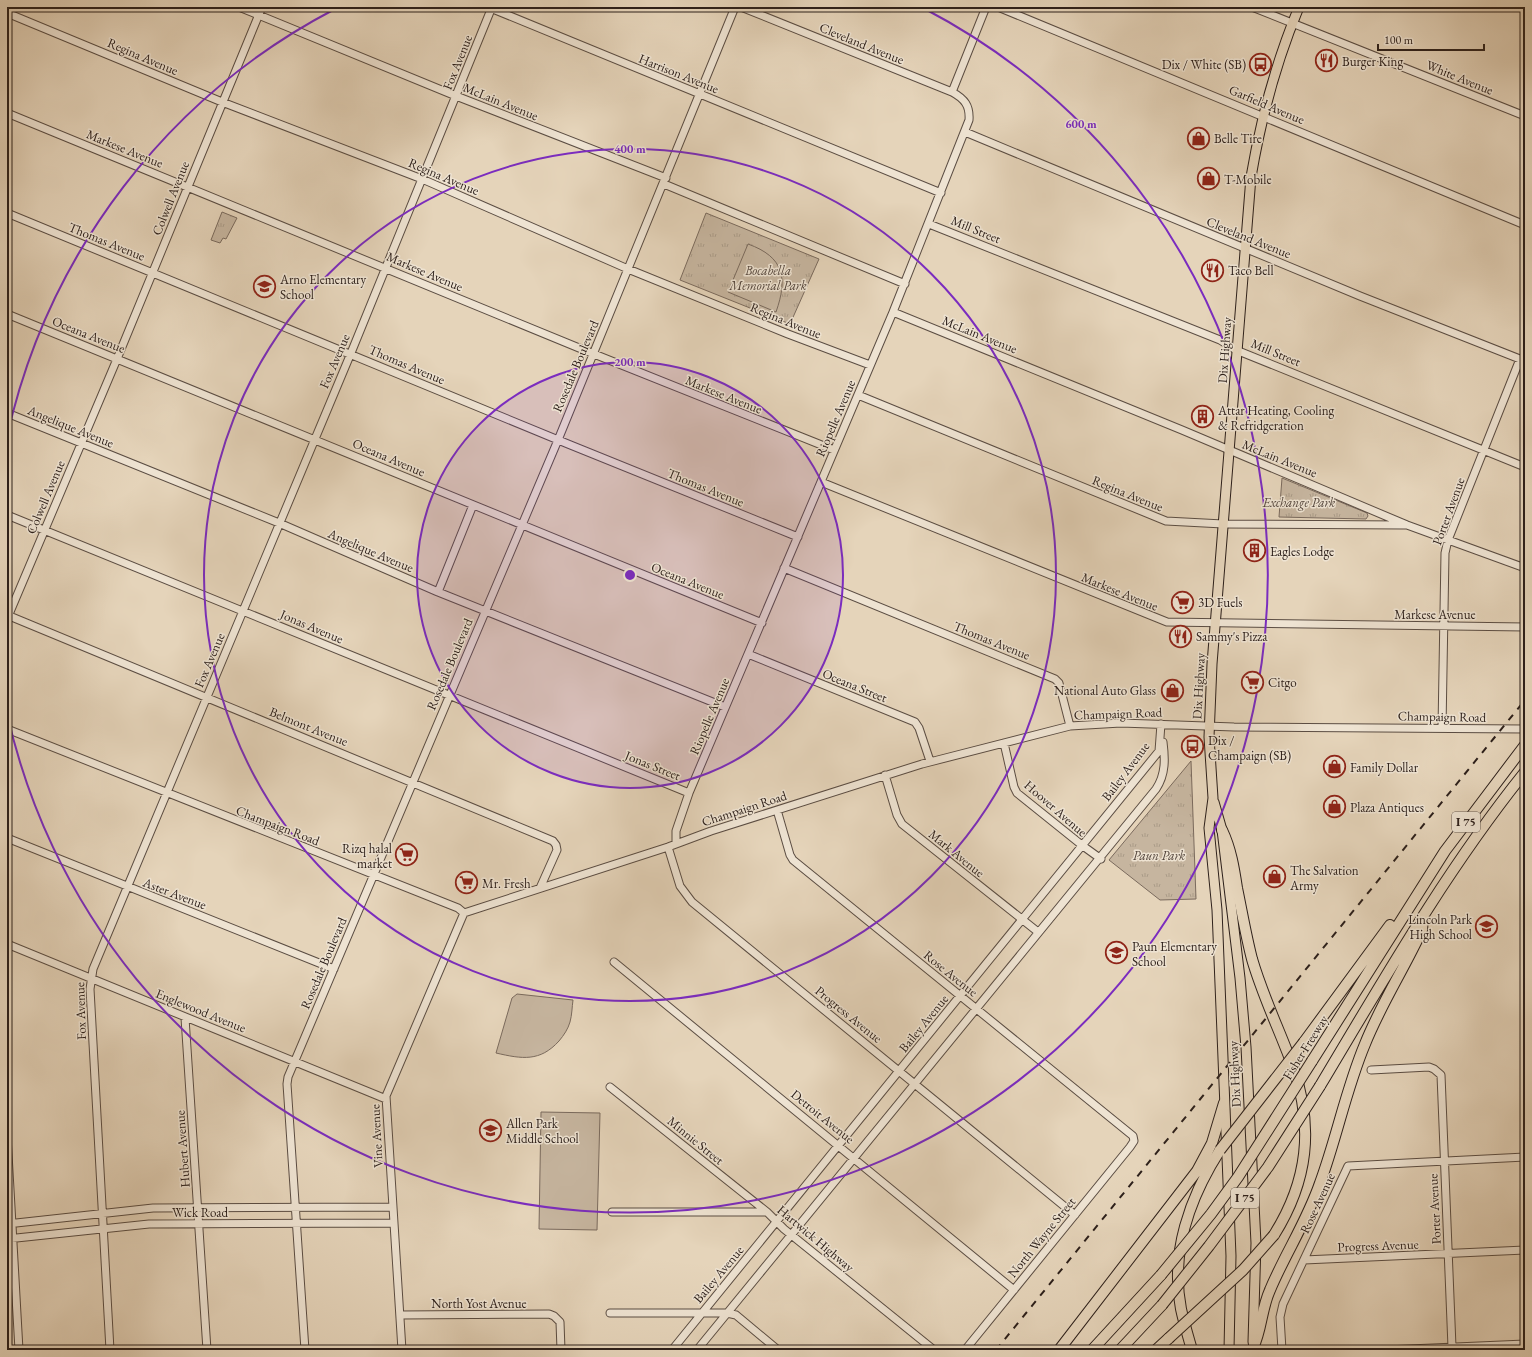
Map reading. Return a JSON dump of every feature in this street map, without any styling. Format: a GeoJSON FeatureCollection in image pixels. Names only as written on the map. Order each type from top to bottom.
{"type":"FeatureCollection","features":[{"type":"Feature","properties":{"kind":"highway","name":"Fisher Freeway"},"geometry":{"type":"LineString","coordinates":[[1092,1350],[1161,1275],[1211,1214],[1238,1177],[1412,902],[1462,826],[1525,745]]}},
{"type":"Feature","properties":{"kind":"highway","name":"I 75"},"geometry":{"type":"LineString","coordinates":[[1120,1350],[1162,1305],[1209,1246],[1268,1167],[1320,1086],[1423,918],[1478,834],[1525,772]]}},
{"type":"Feature","properties":{"kind":"highway"},"geometry":{"type":"LineString","coordinates":[[1156,1350],[1243,1270],[1274,1235],[1289,1208],[1301,1175],[1305,1151],[1305,1124],[1293,1068],[1268,1008],[1252,960],[1229,844],[1222,830]]}},
{"type":"Feature","properties":{"kind":"highway"},"geometry":{"type":"LineString","coordinates":[[1192,1350],[1181,1307],[1179,1273],[1182,1238],[1194,1196],[1220,1150],[1304,1042],[1398,913],[1412,902]]}},
{"type":"Feature","properties":{"kind":"highway"},"geometry":{"type":"LineString","coordinates":[[1253,1349],[1260,1334],[1263,1311],[1270,1290],[1308,1214],[1320,1183],[1349,1087],[1365,1043],[1384,1000],[1422,930],[1423,918]]}},
{"type":"Feature","properties":{"kind":"highway"},"geometry":{"type":"LineString","coordinates":[[1059,1350],[1197,1171],[1212,1143],[1224,1103]]}},
{"type":"Feature","properties":{"kind":"main road","name":"Dix Highway"},"geometry":{"type":"LineString","coordinates":[[1229,1350],[1231,1256],[1217,910],[1209,828],[1213,798],[1209,725],[1215,624],[1230,451],[1236,350],[1251,177],[1263,116],[1276,68],[1300,7]]}},
{"type":"Feature","properties":{"kind":"main road","name":"Dix Highway"},"geometry":{"type":"LineString","coordinates":[[1213,798],[1222,830],[1240,978],[1246,1047],[1256,1243],[1253,1349]]}},
{"type":"Feature","properties":{"kind":"street","name":"McLain Avenue"},"geometry":{"type":"LineString","coordinates":[[239,7],[665,181],[905,284]]}},
{"type":"Feature","properties":{"kind":"street","name":"Colwell Avenue"},"geometry":{"type":"LineString","coordinates":[[8,616],[117,359],[262,7]]}},
{"type":"Feature","properties":{"kind":"street","name":"Rosedale Boulevard"},"geometry":{"type":"LineString","coordinates":[[304,1350],[287,1084],[295,1061],[558,440],[735,7]]}},
{"type":"Feature","properties":{"kind":"street","name":"Cleveland Avenue"},"geometry":{"type":"LineString","coordinates":[[741,7],[952,92]]}},
{"type":"Feature","properties":{"kind":"street"},"geometry":{"type":"LineString","coordinates":[[952,92],[986,7]]}},
{"type":"Feature","properties":{"kind":"street","name":"Garfield Avenue"},"geometry":{"type":"LineString","coordinates":[[998,7],[1525,225]]}},
{"type":"Feature","properties":{"kind":"street","name":"White Avenue"},"geometry":{"type":"LineString","coordinates":[[1252,7],[1525,116]]}},
{"type":"Feature","properties":{"kind":"street"},"geometry":{"type":"LineString","coordinates":[[1520,7],[1525,9]]}},
{"type":"Feature","properties":{"kind":"street","name":"Harrison Avenue"},"geometry":{"type":"LineString","coordinates":[[490,8],[941,193]]}},
{"type":"Feature","properties":{"kind":"street","name":"Fox Avenue"},"geometry":{"type":"LineString","coordinates":[[110,1350],[91,978],[127,887],[386,268],[490,8]]}},
{"type":"Feature","properties":{"kind":"street","name":"Regina Avenue"},"geometry":{"type":"LineString","coordinates":[[7,13],[222,102],[422,179],[628,269],[788,334],[870,365]]}},
{"type":"Feature","properties":{"kind":"street","name":"Riopelle Avenue"},"geometry":{"type":"LineString","coordinates":[[676,842],[676,832],[689,793],[905,284],[965,132],[969,120],[969,110],[964,100],[952,92]]}},
{"type":"Feature","properties":{"kind":"street","name":"Markese Avenue"},"geometry":{"type":"LineString","coordinates":[[7,113],[593,354],[834,450]]}},
{"type":"Feature","properties":{"kind":"street","name":"Cleveland Avenue"},"geometry":{"type":"LineString","coordinates":[[965,132],[1244,248],[1522,360]]}},
{"type":"Feature","properties":{"kind":"street","name":"Thomas Avenue"},"geometry":{"type":"LineString","coordinates":[[7,213],[351,353],[558,440],[798,537]]}},
{"type":"Feature","properties":{"kind":"street","name":"Mill Street"},"geometry":{"type":"LineString","coordinates":[[928,224],[1220,340],[1236,350],[1525,467]]}},
{"type":"Feature","properties":{"kind":"street","name":"McLain Avenue"},"geometry":{"type":"LineString","coordinates":[[893,312],[1407,525],[1525,568]]}},
{"type":"Feature","properties":{"kind":"street","name":"Oceana Avenue"},"geometry":{"type":"LineString","coordinates":[[7,314],[762,623]]}},
{"type":"Feature","properties":{"kind":"street","name":"Porter Avenue"},"geometry":{"type":"LineString","coordinates":[[1442,728],[1445,553],[1448,540],[1522,360]]}},
{"type":"Feature","properties":{"kind":"street","name":"Regina Avenue"},"geometry":{"type":"LineString","coordinates":[[858,395],[1166,521],[1223,524],[1407,525]]}},
{"type":"Feature","properties":{"kind":"street","name":"Angelique Avenue"},"geometry":{"type":"LineString","coordinates":[[7,413],[279,523],[438,592],[725,708]]}},
{"type":"Feature","properties":{"kind":"street","name":"Markese Avenue"},"geometry":{"type":"LineString","coordinates":[[821,482],[1167,622],[1215,624],[1525,627]]}},
{"type":"Feature","properties":{"kind":"street"},"geometry":{"type":"LineString","coordinates":[[438,592],[473,505]]}},
{"type":"Feature","properties":{"kind":"street","name":"Jonas Avenue"},"geometry":{"type":"LineString","coordinates":[[7,515],[243,610],[607,760]]}},
{"type":"Feature","properties":{"kind":"street","name":"Thomas Avenue"},"geometry":{"type":"LineString","coordinates":[[784,568],[1055,679],[1059,683],[1070,726]]}},
{"type":"Feature","properties":{"kind":"street","name":"Belmont Avenue"},"geometry":{"type":"LineString","coordinates":[[8,616],[553,841],[556,845],[556,850],[540,888]]}},
{"type":"Feature","properties":{"kind":"street","name":"Oceana Street"},"geometry":{"type":"LineString","coordinates":[[748,654],[915,722],[919,728],[930,761]]}},
{"type":"Feature","properties":{"kind":"street","name":"Champaign Road"},"geometry":{"type":"LineString","coordinates":[[7,729],[166,794],[458,908],[464,913],[668,847],[676,842],[930,761],[1070,726],[1121,723],[1234,727],[1521,729]]}},
{"type":"Feature","properties":{"kind":"street","name":"Bailey Avenue"},"geometry":{"type":"LineString","coordinates":[[672,1350],[1159,751],[1161,724]]}},
{"type":"Feature","properties":{"kind":"street","name":"Bailey Avenue"},"geometry":{"type":"LineString","coordinates":[[697,1350],[914,1083],[1101,858],[1161,782],[1164,770],[1164,757],[1161,724]]}},
{"type":"Feature","properties":{"kind":"street","name":"Hoover Avenue"},"geometry":{"type":"LineString","coordinates":[[1004,743],[1014,787],[1017,793],[1083,846],[1101,858]]}},
{"type":"Feature","properties":{"kind":"street","name":"Jonas Street"},"geometry":{"type":"LineString","coordinates":[[607,760],[689,793]]}},
{"type":"Feature","properties":{"kind":"street","name":"Mark Avenue"},"geometry":{"type":"LineString","coordinates":[[885,775],[897,815],[902,824],[1038,932]]}},
{"type":"Feature","properties":{"kind":"street","name":"Rose Avenue"},"geometry":{"type":"LineString","coordinates":[[777,810],[793,860],[1132,1134],[1134,1139]]}},
{"type":"Feature","properties":{"kind":"street","name":"Aster Avenue"},"geometry":{"type":"LineString","coordinates":[[7,838],[334,969]]}},
{"type":"Feature","properties":{"kind":"street","name":"Progress Avenue"},"geometry":{"type":"LineString","coordinates":[[668,847],[680,886],[692,902],[1075,1215]]}},
{"type":"Feature","properties":{"kind":"street","name":"Vine Avenue"},"geometry":{"type":"LineString","coordinates":[[402,1350],[386,1099],[388,1089],[464,913]]}},
{"type":"Feature","properties":{"kind":"street","name":"Englewood Avenue"},"geometry":{"type":"LineString","coordinates":[[7,944],[386,1099]]}},
{"type":"Feature","properties":{"kind":"street","name":"Detroit Avenue"},"geometry":{"type":"LineString","coordinates":[[614,962],[855,1157],[1014,1290]]}},
{"type":"Feature","properties":{"kind":"street","name":"Hubert Avenue"},"geometry":{"type":"LineString","coordinates":[[186,1018],[207,1350]]}},
{"type":"Feature","properties":{"kind":"street","name":"Porter Avenue"},"geometry":{"type":"LineString","coordinates":[[1371,1070],[1429,1067],[1438,1071],[1441,1075],[1452,1347]]}},
{"type":"Feature","properties":{"kind":"street","name":"Minnie Street"},"geometry":{"type":"LineString","coordinates":[[610,1087],[767,1212]]}},
{"type":"Feature","properties":{"kind":"street"},"geometry":{"type":"LineString","coordinates":[[7,1136],[9,1223],[18,1350]]}},
{"type":"Feature","properties":{"kind":"street","name":"North Wayne Street"},"geometry":{"type":"LineString","coordinates":[[965,1350],[1130,1147],[1134,1139]]}},
{"type":"Feature","properties":{"kind":"street","name":"Rose Avenue"},"geometry":{"type":"LineString","coordinates":[[1282,1350],[1281,1310],[1348,1166],[1525,1157]]}},
{"type":"Feature","properties":{"kind":"street","name":"Wick Road"},"geometry":{"type":"LineString","coordinates":[[9,1223],[153,1208],[393,1207]]}},
{"type":"Feature","properties":{"kind":"street","name":"Hartwick Highway"},"geometry":{"type":"LineString","coordinates":[[612,1212],[767,1212],[791,1235],[934,1350]]}},
{"type":"Feature","properties":{"kind":"street","name":"Wick Road"},"geometry":{"type":"LineString","coordinates":[[10,1239],[149,1224],[394,1223]]}},
{"type":"Feature","properties":{"kind":"street","name":"Progress Avenue"},"geometry":{"type":"LineString","coordinates":[[1304,1260],[1525,1250]]}},
{"type":"Feature","properties":{"kind":"street"},"geometry":{"type":"LineString","coordinates":[[610,1313],[727,1313],[736,1315],[778,1350]]}},
{"type":"Feature","properties":{"kind":"street","name":"North Yost Avenue"},"geometry":{"type":"LineString","coordinates":[[400,1315],[549,1314],[558,1319],[562,1328],[561,1350]]}},
{"type":"Feature","properties":{"kind":"street"},"geometry":{"type":"LineString","coordinates":[[1386,1350],[1525,1344]]}},
{"type":"Feature","properties":{"kind":"green space"},"geometry":{"type":"Polygon","coordinates":[[[222,212],[237,218],[226,239],[223,238],[220,243],[211,240],[222,212]]]}},
{"type":"Feature","properties":{"kind":"green space","name":"Bocabella Memorial Park"},"geometry":{"type":"Polygon","coordinates":[[[706,213],[819,259],[790,324],[680,280],[706,213]]]}},
{"type":"Feature","properties":{"kind":"green space"},"geometry":{"type":"Polygon","coordinates":[[[748,244],[769,255],[776,262],[780,270],[782,289],[776,312],[728,292],[748,244]]]}},
{"type":"Feature","properties":{"kind":"green space","name":"Exchange Park"},"geometry":{"type":"Polygon","coordinates":[[[1282,478],[1367,513],[1368,516],[1366,519],[1279,517],[1282,478]]]}},
{"type":"Feature","properties":{"kind":"green space","name":"Paun Park"},"geometry":{"type":"Polygon","coordinates":[[[1191,761],[1196,899],[1160,900],[1109,860],[1191,761]]]}},
{"type":"Feature","properties":{"kind":"green space"},"geometry":{"type":"Polygon","coordinates":[[[517,994],[573,1000],[570,1022],[564,1034],[552,1048],[538,1056],[514,1057],[496,1053],[512,998],[517,994]]]}},
{"type":"Feature","properties":{"kind":"green space"},"geometry":{"type":"Polygon","coordinates":[[[541,1112],[600,1113],[597,1230],[539,1229],[541,1112]]]}},
{"type":"Feature","properties":{"kind":"railway"},"geometry":{"type":"LineString","coordinates":[[996,1350],[1525,700]]}},
{"type":"Feature","properties":{"kind":"place","name":"Burger King"},"geometry":{"type":"Point","coordinates":[1327,61]}},
{"type":"Feature","properties":{"kind":"place","name":"Dix / White (SB)"},"geometry":{"type":"Point","coordinates":[1261,64]}},
{"type":"Feature","properties":{"kind":"place","name":"Belle Tire"},"geometry":{"type":"Point","coordinates":[1198,138]}},
{"type":"Feature","properties":{"kind":"place","name":"T-Mobile"},"geometry":{"type":"Point","coordinates":[1209,179]}},
{"type":"Feature","properties":{"kind":"place","name":"Taco Bell"},"geometry":{"type":"Point","coordinates":[1213,270]}},
{"type":"Feature","properties":{"kind":"place","name":"Arno Elementary School"},"geometry":{"type":"Point","coordinates":[264,286]}},
{"type":"Feature","properties":{"kind":"place","name":"Attar Heating, Cooling & Refridgeration"},"geometry":{"type":"Point","coordinates":[1202,417]}},
{"type":"Feature","properties":{"kind":"place","name":"Eagles Lodge"},"geometry":{"type":"Point","coordinates":[1254,551]}},
{"type":"Feature","properties":{"kind":"place","name":"3D Fuels"},"geometry":{"type":"Point","coordinates":[1183,602]}},
{"type":"Feature","properties":{"kind":"place","name":"Sammy's Pizza"},"geometry":{"type":"Point","coordinates":[1181,636]}},
{"type":"Feature","properties":{"kind":"place","name":"Citgo"},"geometry":{"type":"Point","coordinates":[1253,682]}},
{"type":"Feature","properties":{"kind":"place","name":"National Auto Glass"},"geometry":{"type":"Point","coordinates":[1172,690]}},
{"type":"Feature","properties":{"kind":"place","name":"Dix / Champaign (SB)"},"geometry":{"type":"Point","coordinates":[1193,747]}},
{"type":"Feature","properties":{"kind":"place","name":"Family Dollar"},"geometry":{"type":"Point","coordinates":[1335,767]}},
{"type":"Feature","properties":{"kind":"place","name":"Plaza Antiques"},"geometry":{"type":"Point","coordinates":[1335,807]}},
{"type":"Feature","properties":{"kind":"place","name":"Rizq halal market"},"geometry":{"type":"Point","coordinates":[407,855]}},
{"type":"Feature","properties":{"kind":"place","name":"The Salvation Army"},"geometry":{"type":"Point","coordinates":[1274,877]}},
{"type":"Feature","properties":{"kind":"place","name":"Mr. Fresh"},"geometry":{"type":"Point","coordinates":[467,883]}},
{"type":"Feature","properties":{"kind":"place","name":"Lincoln Park High School"},"geometry":{"type":"Point","coordinates":[1487,926]}},
{"type":"Feature","properties":{"kind":"place","name":"Paun Elementary School"},"geometry":{"type":"Point","coordinates":[1116,953]}},
{"type":"Feature","properties":{"kind":"place","name":"Allen Park Middle School"},"geometry":{"type":"Point","coordinates":[490,1130]}}]}
